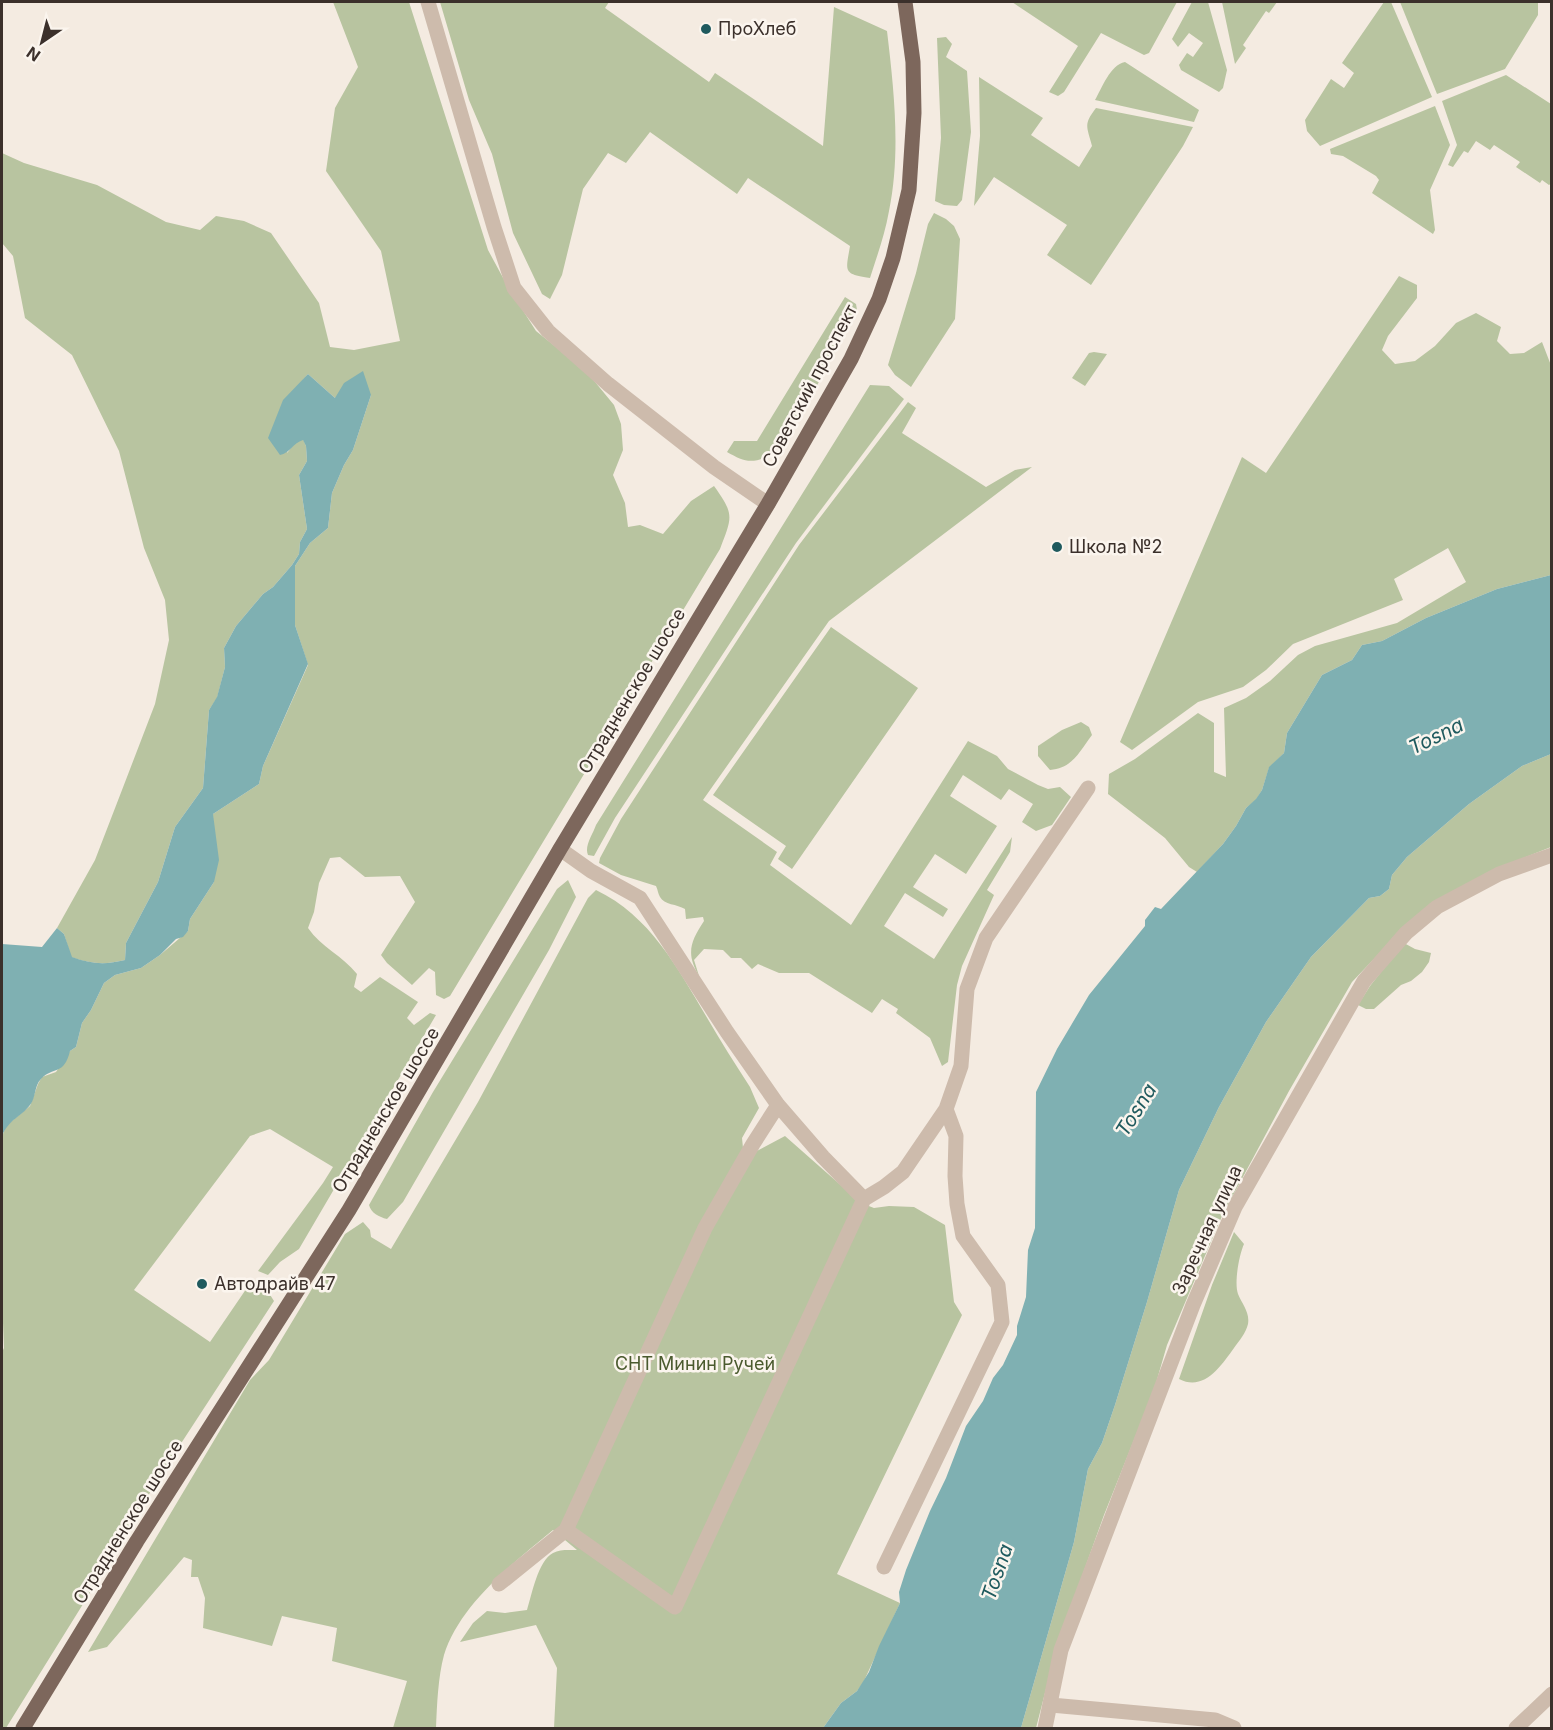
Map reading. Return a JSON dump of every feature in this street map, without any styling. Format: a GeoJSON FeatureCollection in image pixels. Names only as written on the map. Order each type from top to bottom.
{"type":"FeatureCollection","features":[{"type":"Feature","properties":{"kind":"main road","name":"Советский проспект"},"geometry":{"type":"LineString","coordinates":[[768,504],[851,359],[879,299],[893,258],[909,190],[912,162],[913,72],[905,2]]}},
{"type":"Feature","properties":{"kind":"main road","name":"Отрадненское шоссе"},"geometry":{"type":"LineString","coordinates":[[24,1728],[137,1541],[349,1210],[560,849],[768,504]]}},
{"type":"Feature","properties":{"kind":"street"},"geometry":{"type":"LineString","coordinates":[[428,2],[514,288],[548,331],[608,384],[714,467],[768,504]]}},
{"type":"Feature","properties":{"kind":"street"},"geometry":{"type":"LineString","coordinates":[[566,1530],[675,1607],[864,1199],[903,1172],[946,1109],[961,1066],[967,990],[986,938],[1088,788]]}},
{"type":"Feature","properties":{"kind":"street"},"geometry":{"type":"LineString","coordinates":[[560,849],[591,872],[640,898],[727,1032],[778,1105],[823,1157],[864,1199]]}},
{"type":"Feature","properties":{"kind":"street","name":"Заречная улица"},"geometry":{"type":"LineString","coordinates":[[1045,1728],[1061,1650],[1192,1305],[1235,1207],[1364,981],[1406,933],[1437,907],[1499,874],[1551,855]]}},
{"type":"Feature","properties":{"kind":"street"},"geometry":{"type":"LineString","coordinates":[[499,1584],[566,1530],[705,1228],[778,1105]]}},
{"type":"Feature","properties":{"kind":"street"},"geometry":{"type":"LineString","coordinates":[[884,1567],[1002,1322],[998,1285],[963,1236],[956,1185],[956,1136],[946,1109]]}},
{"type":"Feature","properties":{"kind":"street"},"geometry":{"type":"LineString","coordinates":[[1516,1728],[1551,1694]]}},
{"type":"Feature","properties":{"kind":"street"},"geometry":{"type":"LineString","coordinates":[[1051,1705],[1215,1720],[1234,1728]]}},
{"type":"Feature","properties":{"kind":"green space"},"geometry":{"type":"Polygon","coordinates":[[[333,2],[409,2],[488,250],[536,331],[586,371],[614,405],[621,424],[623,450],[613,475],[625,503],[628,527],[640,525],[663,534],[691,501],[714,486],[728,510],[729,523],[720,549],[450,996],[444,999],[436,995],[435,972],[429,968],[412,985],[381,955],[415,902],[400,876],[365,877],[340,857],[330,858],[319,883],[314,912],[308,928],[319,941],[357,974],[354,987],[361,992],[380,977],[418,1002],[407,1018],[414,1025],[430,1013],[436,1015],[299,1249],[280,1262],[268,1275],[258,1271],[333,1167],[270,1129],[250,1136],[134,1290],[210,1342],[253,1279],[263,1284],[274,1301],[163,1471],[6,1728],[2,1728],[2,1352],[4,1348],[2,1136],[7,1125],[30,1106],[42,1077],[56,1072],[70,1051],[76,1047],[82,1023],[104,983],[115,975],[141,968],[188,931],[190,919],[214,882],[213,814],[259,784],[263,766],[308,665],[295,625],[295,566],[310,543],[328,528],[332,493],[353,450],[371,395],[335,398],[308,374],[302,381],[287,453],[295,443],[303,439],[307,461],[299,475],[307,529],[300,542],[299,554],[273,587],[263,594],[236,626],[224,648],[225,667],[217,698],[209,710],[203,788],[175,827],[158,882],[126,943],[125,960],[98,963],[71,957],[64,934],[57,928],[95,860],[155,704],[169,640],[165,600],[144,548],[119,451],[72,355],[25,318],[13,256],[2,243],[2,153],[24,163],[97,185],[166,222],[200,230],[216,216],[244,221],[271,233],[319,303],[330,347],[354,350],[400,341],[381,251],[326,171],[335,108],[358,67],[333,2]]]}},
{"type":"Feature","properties":{"kind":"green space"},"geometry":{"type":"Polygon","coordinates":[[[440,2],[609,2],[605,8],[709,82],[715,73],[823,146],[834,7],[887,31],[894,99],[895,167],[887,220],[870,278],[854,275],[848,270],[850,246],[748,178],[737,194],[650,132],[626,163],[608,153],[583,189],[562,275],[550,299],[542,294],[513,233],[492,154],[469,100],[440,2]]]}},
{"type":"Feature","properties":{"kind":"green space"},"geometry":{"type":"Polygon","coordinates":[[[1012,2],[1177,2],[1149,53],[1144,55],[1101,33],[1064,92],[1058,96],[1049,92],[1078,46],[1012,2]]]}},
{"type":"Feature","properties":{"kind":"green space"},"geometry":{"type":"Polygon","coordinates":[[[1192,2],[1208,2],[1227,70],[1223,88],[1219,92],[1181,70],[1179,65],[1187,53],[1193,57],[1203,43],[1189,33],[1178,47],[1172,39],[1192,2]]]}},
{"type":"Feature","properties":{"kind":"green space"},"geometry":{"type":"Polygon","coordinates":[[[1222,2],[1277,2],[1269,13],[1266,11],[1243,45],[1246,48],[1235,64],[1222,2]]]}},
{"type":"Feature","properties":{"kind":"green space"},"geometry":{"type":"Polygon","coordinates":[[[1384,2],[1391,2],[1432,97],[1320,146],[1307,131],[1305,120],[1331,79],[1344,88],[1354,73],[1342,63],[1384,2]]]}},
{"type":"Feature","properties":{"kind":"green space"},"geometry":{"type":"Polygon","coordinates":[[[1400,2],[1538,2],[1538,15],[1505,69],[1437,94],[1400,2]]]}},
{"type":"Feature","properties":{"kind":"green space"},"geometry":{"type":"Polygon","coordinates":[[[946,37],[952,44],[946,57],[967,71],[971,132],[962,200],[957,206],[944,205],[935,201],[941,138],[937,38],[946,37]]]}},
{"type":"Feature","properties":{"kind":"green space"},"geometry":{"type":"Polygon","coordinates":[[[1125,62],[1199,110],[1194,122],[1095,100],[1111,72],[1125,62]]]}},
{"type":"Feature","properties":{"kind":"green space"},"geometry":{"type":"Polygon","coordinates":[[[1506,75],[1551,104],[1552,183],[1549,185],[1542,180],[1540,183],[1516,167],[1520,162],[1494,145],[1490,150],[1476,141],[1468,153],[1464,151],[1453,167],[1448,165],[1457,145],[1442,101],[1506,75]]]}},
{"type":"Feature","properties":{"kind":"green space"},"geometry":{"type":"Polygon","coordinates":[[[979,77],[1043,118],[1031,135],[1079,167],[1092,146],[1087,126],[1096,108],[1193,127],[1183,146],[1091,285],[1047,255],[1067,225],[994,177],[974,206],[980,136],[979,77]]]}},
{"type":"Feature","properties":{"kind":"green space"},"geometry":{"type":"Polygon","coordinates":[[[1435,106],[1450,145],[1430,190],[1435,230],[1433,234],[1372,193],[1379,180],[1376,176],[1343,156],[1331,154],[1330,149],[1435,106]]]}},
{"type":"Feature","properties":{"kind":"green space"},"geometry":{"type":"Polygon","coordinates":[[[934,213],[954,226],[960,239],[955,319],[911,387],[895,375],[888,365],[916,273],[928,224],[934,213]]]}},
{"type":"Feature","properties":{"kind":"green space"},"geometry":{"type":"Polygon","coordinates":[[[1399,276],[1417,285],[1417,298],[1388,336],[1382,350],[1395,364],[1415,361],[1435,346],[1456,323],[1476,313],[1501,327],[1497,341],[1510,354],[1524,353],[1542,342],[1552,368],[1551,575],[1497,589],[1426,618],[1382,641],[1362,645],[1352,660],[1322,675],[1287,733],[1284,753],[1269,768],[1256,800],[1246,808],[1223,844],[1197,872],[1189,867],[1165,838],[1108,794],[1109,774],[1135,759],[1198,713],[1214,723],[1214,772],[1226,777],[1224,708],[1246,698],[1270,681],[1298,655],[1315,646],[1397,623],[1466,582],[1448,548],[1394,579],[1403,600],[1293,644],[1266,670],[1243,687],[1198,702],[1132,750],[1120,742],[1242,457],[1266,473],[1399,276]]]}},
{"type":"Feature","properties":{"kind":"green space"},"geometry":{"type":"Polygon","coordinates":[[[845,297],[856,304],[857,310],[790,431],[769,455],[758,460],[743,460],[727,452],[734,441],[757,441],[845,297]]]}},
{"type":"Feature","properties":{"kind":"green space"},"geometry":{"type":"Polygon","coordinates":[[[1089,353],[1107,354],[1085,386],[1072,378],[1089,353]]]}},
{"type":"Feature","properties":{"kind":"green space"},"geometry":{"type":"Polygon","coordinates":[[[870,385],[889,386],[904,399],[796,543],[615,818],[594,856],[588,855],[588,844],[596,825],[870,385]]]}},
{"type":"Feature","properties":{"kind":"green space"},"geometry":{"type":"Polygon","coordinates":[[[908,402],[916,408],[902,433],[986,487],[1015,470],[1032,467],[829,621],[703,800],[777,852],[770,865],[851,925],[968,741],[997,756],[1008,769],[1048,789],[1060,787],[1071,797],[1052,825],[1036,831],[1022,822],[1033,804],[1009,789],[1001,800],[963,775],[950,796],[997,826],[966,874],[935,854],[913,887],[948,909],[943,917],[905,893],[884,926],[934,959],[1012,837],[1010,852],[987,890],[994,895],[962,966],[957,985],[948,1062],[942,1066],[930,1038],[896,1013],[898,1009],[882,999],[872,1013],[809,973],[779,973],[758,964],[752,969],[741,958],[731,958],[723,950],[704,949],[694,960],[699,976],[692,961],[691,948],[695,935],[704,921],[703,917],[686,919],[685,909],[662,900],[656,886],[621,875],[599,863],[621,819],[799,545],[908,402]]]}},
{"type":"Feature","properties":{"kind":"green space"},"geometry":{"type":"Polygon","coordinates":[[[831,627],[918,688],[792,869],[778,859],[786,846],[713,795],[831,627]]]}},
{"type":"Feature","properties":{"kind":"green space"},"geometry":{"type":"Polygon","coordinates":[[[1081,722],[1089,727],[1092,735],[1070,763],[1050,770],[1038,756],[1038,746],[1062,730],[1081,722]]]}},
{"type":"Feature","properties":{"kind":"green space"},"geometry":{"type":"Polygon","coordinates":[[[1551,754],[1551,847],[1498,868],[1390,942],[1352,982],[1289,1091],[1222,1216],[1167,1345],[1154,1390],[1104,1515],[1057,1646],[1036,1728],[1021,1728],[1074,1542],[1088,1469],[1102,1443],[1115,1405],[1179,1190],[1219,1107],[1266,1022],[1311,957],[1369,898],[1380,896],[1389,889],[1392,875],[1407,857],[1469,804],[1522,766],[1551,754]]]}},
{"type":"Feature","properties":{"kind":"green space"},"geometry":{"type":"Polygon","coordinates":[[[568,880],[576,897],[549,950],[403,1202],[387,1219],[378,1216],[369,1205],[433,1092],[557,889],[568,880]]]}},
{"type":"Feature","properties":{"kind":"green space","name":"СНТ Минин Ручей"},"geometry":{"type":"Polygon","coordinates":[[[596,890],[632,914],[660,944],[673,961],[750,1087],[759,1108],[742,1138],[743,1148],[753,1153],[785,1136],[861,1203],[874,1208],[914,1207],[945,1225],[954,1302],[962,1315],[837,1574],[900,1603],[863,1683],[857,1691],[841,1703],[823,1728],[554,1728],[557,1668],[536,1625],[460,1642],[473,1623],[487,1611],[505,1613],[527,1610],[536,1578],[548,1557],[559,1551],[577,1550],[553,1530],[505,1571],[462,1619],[444,1655],[440,1672],[436,1728],[393,1728],[407,1681],[332,1661],[337,1628],[282,1616],[272,1646],[203,1628],[205,1598],[198,1577],[191,1577],[192,1560],[184,1557],[107,1647],[88,1652],[250,1380],[269,1360],[345,1234],[363,1222],[370,1230],[371,1237],[391,1249],[478,1102],[588,898],[596,890]]]}},
{"type":"Feature","properties":{"kind":"green space"},"geometry":{"type":"Polygon","coordinates":[[[1404,943],[1415,949],[1431,953],[1429,962],[1422,972],[1411,981],[1401,985],[1374,1009],[1366,1009],[1358,1005],[1370,986],[1404,943]]]}},
{"type":"Feature","properties":{"kind":"green space"},"geometry":{"type":"Polygon","coordinates":[[[1234,1232],[1244,1244],[1237,1283],[1238,1294],[1248,1316],[1247,1327],[1240,1340],[1211,1375],[1196,1382],[1179,1379],[1212,1285],[1234,1232]]]}},
{"type":"Feature","properties":{"kind":"water"},"geometry":{"type":"Polygon","coordinates":[[[363,371],[371,395],[353,450],[332,493],[328,528],[310,543],[295,566],[295,625],[308,664],[263,766],[259,784],[213,814],[219,860],[214,882],[190,919],[188,931],[183,937],[176,939],[160,955],[141,968],[115,975],[104,983],[82,1023],[76,1047],[70,1051],[65,1064],[41,1079],[30,1105],[8,1125],[2,1136],[2,944],[42,947],[57,928],[64,934],[72,957],[98,963],[125,960],[126,943],[158,882],[175,827],[203,788],[209,710],[217,697],[225,667],[224,648],[236,626],[292,565],[299,554],[300,542],[307,529],[299,475],[307,461],[306,446],[303,440],[280,455],[268,438],[283,400],[308,374],[335,398],[344,383],[363,371]]]}},
{"type":"Feature","properties":{"kind":"water","name":"Tosna"},"geometry":{"type":"Polygon","coordinates":[[[1551,575],[1551,754],[1522,766],[1469,804],[1407,857],[1392,875],[1389,889],[1380,896],[1369,898],[1311,957],[1266,1022],[1219,1107],[1179,1190],[1115,1405],[1102,1443],[1088,1469],[1074,1542],[1021,1728],[823,1728],[841,1703],[857,1691],[869,1672],[900,1603],[899,1592],[906,1570],[966,1426],[983,1401],[1017,1335],[1017,1326],[1026,1297],[1028,1250],[1035,1228],[1036,1092],[1057,1049],[1089,995],[1145,926],[1145,920],[1155,907],[1161,909],[1223,844],[1246,808],[1256,799],[1262,790],[1269,767],[1284,753],[1287,733],[1322,675],[1352,660],[1362,645],[1382,641],[1426,618],[1497,589],[1551,575]]]}},
{"type":"Feature","properties":{"kind":"place","name":"ПроХлеб"},"geometry":{"type":"Point","coordinates":[706,29]}},
{"type":"Feature","properties":{"kind":"place","name":"Школа №2"},"geometry":{"type":"Point","coordinates":[1057,547]}},
{"type":"Feature","properties":{"kind":"place","name":"Автодрайв 47"},"geometry":{"type":"Point","coordinates":[202,1284]}}]}
